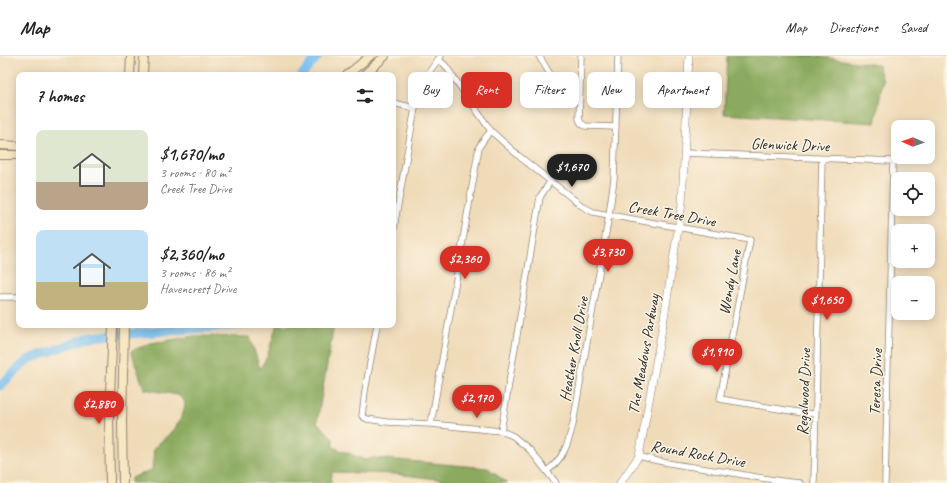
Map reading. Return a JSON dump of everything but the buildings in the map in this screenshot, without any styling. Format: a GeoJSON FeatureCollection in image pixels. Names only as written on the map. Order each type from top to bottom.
{"type":"FeatureCollection","features":[{"type":"Feature","properties":{"kind":"main road"},"geometry":{"type":"LineString","coordinates":[[130,72],[131,56]]}},
{"type":"Feature","properties":{"kind":"main road"},"geometry":{"type":"LineString","coordinates":[[143,72],[144,56]]}},
{"type":"Feature","properties":{"kind":"main road"},"geometry":{"type":"LineString","coordinates":[[351,72],[370,56]]}},
{"type":"Feature","properties":{"kind":"main road"},"geometry":{"type":"LineString","coordinates":[[367,72],[385,56]]}},
{"type":"Feature","properties":{"kind":"main road"},"geometry":{"type":"LineString","coordinates":[[0,146],[16,146]]}},
{"type":"Feature","properties":{"kind":"main road"},"geometry":{"type":"LineString","coordinates":[[0,155],[16,156]]}},
{"type":"Feature","properties":{"kind":"main road"},"geometry":{"type":"LineString","coordinates":[[110,483],[109,417],[113,328]]}},
{"type":"Feature","properties":{"kind":"main road"},"geometry":{"type":"LineString","coordinates":[[123,483],[122,422],[124,328]]}},
{"type":"Feature","properties":{"kind":"main road"},"geometry":{"type":"LineString","coordinates":[[110,459],[122,458]]}},
{"type":"Feature","properties":{"kind":"street"},"geometry":{"type":"LineString","coordinates":[[539,56],[549,72]]}},
{"type":"Feature","properties":{"kind":"street"},"geometry":{"type":"LineString","coordinates":[[581,56],[579,119],[581,124],[584,126],[616,127]]}},
{"type":"Feature","properties":{"kind":"street","name":"Heather Knoll Drive"},"geometry":{"type":"LineString","coordinates":[[547,472],[558,462],[568,445],[573,424],[609,215],[614,179],[618,56]]}},
{"type":"Feature","properties":{"kind":"street","name":"The Meadows Parkway"},"geometry":{"type":"LineString","coordinates":[[620,483],[639,456],[679,227],[685,153],[689,56]]}},
{"type":"Feature","properties":{"kind":"street"},"geometry":{"type":"LineString","coordinates":[[429,72],[440,58]]}},
{"type":"Feature","properties":{"kind":"street","name":"Creek Tree Drive"},"geometry":{"type":"LineString","coordinates":[[440,58],[491,132],[509,149],[582,206],[593,212],[750,240]]}},
{"type":"Feature","properties":{"kind":"street"},"geometry":{"type":"LineString","coordinates":[[396,104],[408,106]]}},
{"type":"Feature","properties":{"kind":"street"},"geometry":{"type":"LineString","coordinates":[[396,216],[415,108]]}},
{"type":"Feature","properties":{"kind":"street"},"geometry":{"type":"LineString","coordinates":[[431,424],[478,147],[491,132]]}},
{"type":"Feature","properties":{"kind":"street","name":"Glenwick Drive"},"geometry":{"type":"LineString","coordinates":[[685,153],[891,161]]}},
{"type":"Feature","properties":{"kind":"street","name":"Regalwood Drive"},"geometry":{"type":"LineString","coordinates":[[814,483],[822,158]]}},
{"type":"Feature","properties":{"kind":"street","name":"Teresa Drive"},"geometry":{"type":"LineString","coordinates":[[885,483],[893,164]]}},
{"type":"Feature","properties":{"kind":"street"},"geometry":{"type":"LineString","coordinates":[[501,431],[540,197],[550,182]]}},
{"type":"Feature","properties":{"kind":"street","name":"Wendy Lane"},"geometry":{"type":"LineString","coordinates":[[750,240],[720,399],[815,414]]}},
{"type":"Feature","properties":{"kind":"street"},"geometry":{"type":"LineString","coordinates":[[0,297],[16,297]]}},
{"type":"Feature","properties":{"kind":"street"},"geometry":{"type":"LineString","coordinates":[[376,328],[362,416],[367,419],[380,421],[431,424],[501,431],[513,436],[530,450],[556,483]]}},
{"type":"Feature","properties":{"kind":"street","name":"Round Rock Drive"},"geometry":{"type":"LineString","coordinates":[[639,456],[671,465],[800,483]]}},
{"type":"Feature","properties":{"kind":"green space"},"geometry":{"type":"Polygon","coordinates":[[[727,56],[814,56],[878,65],[883,81],[875,123],[724,114],[727,56]]]}},
{"type":"Feature","properties":{"kind":"green space"},"geometry":{"type":"Polygon","coordinates":[[[276,328],[333,328],[317,422],[333,438],[333,447],[365,460],[374,458],[488,468],[507,483],[457,483],[454,481],[395,474],[332,472],[331,483],[131,483],[131,478],[152,470],[154,448],[175,428],[182,416],[185,402],[178,395],[144,389],[131,351],[151,343],[196,336],[250,337],[260,369],[267,357],[276,328]]]}},
{"type":"Feature","properties":{"kind":"waterway"},"geometry":{"type":"LineString","coordinates":[[305,72],[318,56]]}},
{"type":"Feature","properties":{"kind":"waterway"},"geometry":{"type":"LineString","coordinates":[[0,386],[27,360],[90,337],[203,328]]}}]}
